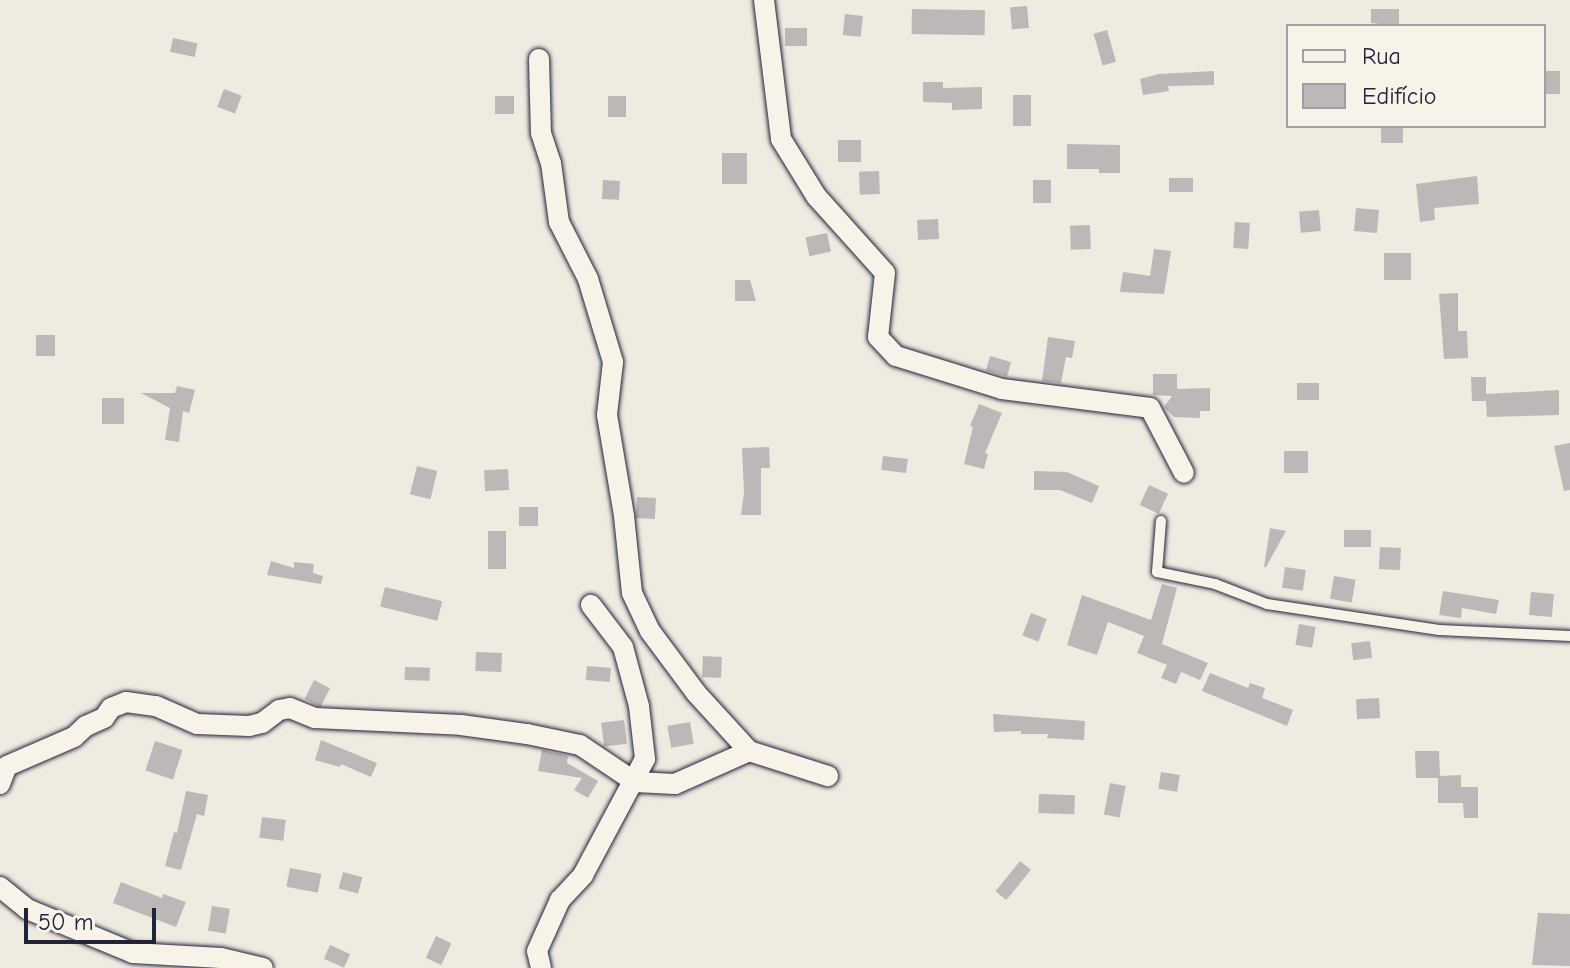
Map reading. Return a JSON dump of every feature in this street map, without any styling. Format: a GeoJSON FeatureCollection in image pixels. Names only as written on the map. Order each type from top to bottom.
{"type":"FeatureCollection","features":[{"type":"Feature","properties":{"kind":"street"},"geometry":{"type":"LineString","coordinates":[[764,0],[781,139],[816,196],[885,273],[878,337],[896,356],[1002,389],[1150,408],[1184,473]]}},
{"type":"Feature","properties":{"kind":"street"},"geometry":{"type":"LineString","coordinates":[[539,59],[541,133],[551,163],[559,222],[588,279],[613,362],[607,415],[624,516],[632,593],[650,631],[696,693],[749,751],[828,776]]}},
{"type":"Feature","properties":{"kind":"street"},"geometry":{"type":"LineString","coordinates":[[541,968],[537,951],[560,900],[583,875],[645,759],[639,706],[623,647],[591,605]]}},
{"type":"Feature","properties":{"kind":"street"},"geometry":{"type":"LineString","coordinates":[[0,784],[7,766],[74,737],[86,726],[104,718],[111,708],[126,702],[156,706],[197,724],[249,726],[290,708],[315,718],[461,725],[527,734],[580,745],[635,782],[675,784],[749,751]]}},
{"type":"Feature","properties":{"kind":"street"},"geometry":{"type":"LineString","coordinates":[[0,887],[27,909],[133,953],[221,958],[263,968]]}},
{"type":"Feature","properties":{"kind":"lane"},"geometry":{"type":"LineString","coordinates":[[1161,521],[1157,572],[1215,584],[1267,604],[1439,630],[1570,636]]}},
{"type":"Feature","properties":{"kind":"building"},"geometry":{"type":"Polygon","coordinates":[[[1027,6],[1029,28],[1012,29],[1010,7],[1027,6]]]}},
{"type":"Feature","properties":{"kind":"building"},"geometry":{"type":"Polygon","coordinates":[[[912,9],[985,10],[985,35],[912,34],[912,9]]]}},
{"type":"Feature","properties":{"kind":"building"},"geometry":{"type":"Polygon","coordinates":[[[1371,9],[1399,9],[1399,24],[1371,23],[1371,9]]]}},
{"type":"Feature","properties":{"kind":"building"},"geometry":{"type":"Polygon","coordinates":[[[845,14],[863,16],[861,37],[843,35],[845,14]]]}},
{"type":"Feature","properties":{"kind":"building"},"geometry":{"type":"Polygon","coordinates":[[[785,28],[807,28],[807,46],[785,46],[785,28]]]}},
{"type":"Feature","properties":{"kind":"building"},"geometry":{"type":"Polygon","coordinates":[[[1107,30],[1116,62],[1103,66],[1094,34],[1107,30]]]}},
{"type":"Feature","properties":{"kind":"building"},"geometry":{"type":"Polygon","coordinates":[[[173,38],[197,43],[195,57],[170,52],[173,38]]]}},
{"type":"Feature","properties":{"kind":"building"},"geometry":{"type":"Polygon","coordinates":[[[1214,71],[1214,85],[1168,86],[1169,91],[1143,95],[1140,79],[1159,74],[1214,71]]]}},
{"type":"Feature","properties":{"kind":"building"},"geometry":{"type":"Polygon","coordinates":[[[1546,71],[1560,71],[1560,94],[1546,94],[1546,71]]]}},
{"type":"Feature","properties":{"kind":"building"},"geometry":{"type":"Polygon","coordinates":[[[923,82],[943,82],[943,88],[982,87],[982,109],[952,110],[952,103],[923,102],[923,82]]]}},
{"type":"Feature","properties":{"kind":"building"},"geometry":{"type":"Polygon","coordinates":[[[224,89],[242,96],[235,114],[217,107],[224,89]]]}},
{"type":"Feature","properties":{"kind":"building"},"geometry":{"type":"Polygon","coordinates":[[[1013,95],[1031,95],[1031,126],[1013,126],[1013,95]]]}},
{"type":"Feature","properties":{"kind":"building"},"geometry":{"type":"Polygon","coordinates":[[[495,96],[514,96],[514,114],[495,114],[495,96]]]}},
{"type":"Feature","properties":{"kind":"building"},"geometry":{"type":"Polygon","coordinates":[[[608,96],[626,96],[626,117],[608,117],[608,96]]]}},
{"type":"Feature","properties":{"kind":"building"},"geometry":{"type":"Polygon","coordinates":[[[1381,128],[1403,128],[1403,143],[1381,143],[1381,128]]]}},
{"type":"Feature","properties":{"kind":"building"},"geometry":{"type":"Polygon","coordinates":[[[838,140],[861,140],[861,162],[838,162],[838,140]]]}},
{"type":"Feature","properties":{"kind":"building"},"geometry":{"type":"Polygon","coordinates":[[[1067,144],[1120,145],[1120,173],[1099,173],[1099,169],[1067,169],[1067,144]]]}},
{"type":"Feature","properties":{"kind":"building"},"geometry":{"type":"Polygon","coordinates":[[[722,153],[747,153],[747,184],[722,184],[722,153]]]}},
{"type":"Feature","properties":{"kind":"building"},"geometry":{"type":"Polygon","coordinates":[[[879,171],[880,194],[860,195],[859,172],[879,171]]]}},
{"type":"Feature","properties":{"kind":"building"},"geometry":{"type":"Polygon","coordinates":[[[1477,176],[1479,204],[1434,208],[1435,220],[1420,222],[1416,184],[1477,176]]]}},
{"type":"Feature","properties":{"kind":"building"},"geometry":{"type":"Polygon","coordinates":[[[1169,178],[1193,178],[1193,192],[1169,192],[1169,178]]]}},
{"type":"Feature","properties":{"kind":"building"},"geometry":{"type":"Polygon","coordinates":[[[603,180],[620,181],[619,200],[602,199],[603,180]]]}},
{"type":"Feature","properties":{"kind":"building"},"geometry":{"type":"Polygon","coordinates":[[[1033,180],[1051,180],[1051,203],[1033,203],[1033,180]]]}},
{"type":"Feature","properties":{"kind":"building"},"geometry":{"type":"Polygon","coordinates":[[[1356,208],[1379,210],[1377,233],[1354,231],[1356,208]]]}},
{"type":"Feature","properties":{"kind":"building"},"geometry":{"type":"Polygon","coordinates":[[[1319,210],[1321,231],[1301,233],[1299,212],[1319,210]]]}},
{"type":"Feature","properties":{"kind":"building"},"geometry":{"type":"Polygon","coordinates":[[[938,219],[939,239],[918,240],[917,220],[938,219]]]}},
{"type":"Feature","properties":{"kind":"building"},"geometry":{"type":"Polygon","coordinates":[[[1235,222],[1250,223],[1248,249],[1233,248],[1235,222]]]}},
{"type":"Feature","properties":{"kind":"building"},"geometry":{"type":"Polygon","coordinates":[[[1090,225],[1091,249],[1071,250],[1070,226],[1090,225]]]}},
{"type":"Feature","properties":{"kind":"building"},"geometry":{"type":"Polygon","coordinates":[[[827,233],[831,252],[809,256],[805,238],[827,233]]]}},
{"type":"Feature","properties":{"kind":"building"},"geometry":{"type":"Polygon","coordinates":[[[1154,249],[1171,251],[1164,294],[1120,292],[1123,272],[1150,276],[1154,249]]]}},
{"type":"Feature","properties":{"kind":"building"},"geometry":{"type":"Polygon","coordinates":[[[1384,253],[1411,253],[1411,280],[1384,280],[1384,253]]]}},
{"type":"Feature","properties":{"kind":"building"},"geometry":{"type":"Polygon","coordinates":[[[735,280],[750,280],[756,301],[735,301],[735,280]]]}},
{"type":"Feature","properties":{"kind":"building"},"geometry":{"type":"Polygon","coordinates":[[[1458,293],[1458,331],[1467,331],[1468,358],[1444,359],[1439,294],[1458,293]]]}},
{"type":"Feature","properties":{"kind":"building"},"geometry":{"type":"Polygon","coordinates":[[[36,335],[55,335],[55,356],[36,356],[36,335]]]}},
{"type":"Feature","properties":{"kind":"building"},"geometry":{"type":"Polygon","coordinates":[[[1048,337],[1075,341],[1072,358],[1066,357],[1061,383],[1042,381],[1048,337]]]}},
{"type":"Feature","properties":{"kind":"building"},"geometry":{"type":"Polygon","coordinates":[[[990,356],[1011,362],[1007,376],[986,370],[990,356]]]}},
{"type":"Feature","properties":{"kind":"building"},"geometry":{"type":"Polygon","coordinates":[[[1153,374],[1177,374],[1177,389],[1210,388],[1210,411],[1200,411],[1200,418],[1174,417],[1164,407],[1172,396],[1153,395],[1153,374]]]}},
{"type":"Feature","properties":{"kind":"building"},"geometry":{"type":"Polygon","coordinates":[[[1471,377],[1486,377],[1486,394],[1559,390],[1559,415],[1487,417],[1486,401],[1472,401],[1471,377]]]}},
{"type":"Feature","properties":{"kind":"building"},"geometry":{"type":"Polygon","coordinates":[[[1297,383],[1319,383],[1319,400],[1297,400],[1297,383]]]}},
{"type":"Feature","properties":{"kind":"building"},"geometry":{"type":"Polygon","coordinates":[[[177,386],[195,390],[189,413],[183,411],[179,442],[165,440],[170,408],[141,393],[175,393],[177,386]]]}},
{"type":"Feature","properties":{"kind":"building"},"geometry":{"type":"Polygon","coordinates":[[[102,398],[124,398],[124,424],[102,424],[102,398]]]}},
{"type":"Feature","properties":{"kind":"building"},"geometry":{"type":"Polygon","coordinates":[[[979,404],[1002,413],[985,453],[988,454],[984,469],[964,464],[973,427],[970,426],[979,404]]]}},
{"type":"Feature","properties":{"kind":"building"},"geometry":{"type":"Polygon","coordinates":[[[1570,443],[1570,490],[1564,491],[1554,446],[1570,443]]]}},
{"type":"Feature","properties":{"kind":"building"},"geometry":{"type":"Polygon","coordinates":[[[769,447],[770,468],[761,468],[761,515],[741,515],[744,492],[742,448],[769,447]]]}},
{"type":"Feature","properties":{"kind":"building"},"geometry":{"type":"Polygon","coordinates":[[[1284,451],[1308,451],[1308,473],[1284,473],[1284,451]]]}},
{"type":"Feature","properties":{"kind":"building"},"geometry":{"type":"Polygon","coordinates":[[[883,456],[908,459],[906,473],[881,470],[883,456]]]}},
{"type":"Feature","properties":{"kind":"building"},"geometry":{"type":"Polygon","coordinates":[[[417,466],[437,471],[430,499],[410,494],[417,466]]]}},
{"type":"Feature","properties":{"kind":"building"},"geometry":{"type":"Polygon","coordinates":[[[508,469],[509,490],[485,491],[484,470],[508,469]]]}},
{"type":"Feature","properties":{"kind":"building"},"geometry":{"type":"Polygon","coordinates":[[[1034,471],[1067,472],[1099,486],[1092,503],[1060,490],[1034,490],[1034,471]]]}},
{"type":"Feature","properties":{"kind":"building"},"geometry":{"type":"Polygon","coordinates":[[[1149,485],[1168,494],[1159,514],[1140,505],[1149,485]]]}},
{"type":"Feature","properties":{"kind":"building"},"geometry":{"type":"Polygon","coordinates":[[[637,497],[656,498],[655,519],[636,518],[637,497]]]}},
{"type":"Feature","properties":{"kind":"building"},"geometry":{"type":"Polygon","coordinates":[[[519,507],[538,507],[538,526],[519,526],[519,507]]]}},
{"type":"Feature","properties":{"kind":"building"},"geometry":{"type":"Polygon","coordinates":[[[1270,528],[1286,531],[1264,567],[1270,528]]]}},
{"type":"Feature","properties":{"kind":"building"},"geometry":{"type":"Polygon","coordinates":[[[1344,530],[1371,530],[1371,547],[1344,547],[1344,530]]]}},
{"type":"Feature","properties":{"kind":"building"},"geometry":{"type":"Polygon","coordinates":[[[488,531],[506,531],[506,569],[488,569],[488,531]]]}},
{"type":"Feature","properties":{"kind":"building"},"geometry":{"type":"Polygon","coordinates":[[[1380,547],[1401,548],[1400,570],[1379,569],[1380,547]]]}},
{"type":"Feature","properties":{"kind":"building"},"geometry":{"type":"Polygon","coordinates":[[[271,561],[294,568],[294,562],[314,564],[313,573],[323,576],[321,584],[267,575],[271,561]]]}},
{"type":"Feature","properties":{"kind":"building"},"geometry":{"type":"Polygon","coordinates":[[[1285,567],[1306,570],[1303,591],[1282,588],[1285,567]]]}},
{"type":"Feature","properties":{"kind":"building"},"geometry":{"type":"Polygon","coordinates":[[[1334,576],[1356,580],[1352,602],[1330,599],[1334,576]]]}},
{"type":"Feature","properties":{"kind":"building"},"geometry":{"type":"Polygon","coordinates":[[[1162,584],[1177,588],[1162,644],[1208,663],[1200,680],[1181,672],[1176,684],[1161,678],[1167,665],[1137,653],[1144,636],[1108,622],[1097,655],[1067,645],[1082,595],[1151,620],[1162,584]]]}},
{"type":"Feature","properties":{"kind":"building"},"geometry":{"type":"Polygon","coordinates":[[[385,587],[442,601],[437,621],[380,606],[385,587]]]}},
{"type":"Feature","properties":{"kind":"building"},"geometry":{"type":"Polygon","coordinates":[[[1443,591],[1499,600],[1496,614],[1462,608],[1461,618],[1439,615],[1443,591]]]}},
{"type":"Feature","properties":{"kind":"building"},"geometry":{"type":"Polygon","coordinates":[[[1531,592],[1554,594],[1552,617],[1529,615],[1531,592]]]}},
{"type":"Feature","properties":{"kind":"building"},"geometry":{"type":"Polygon","coordinates":[[[1031,613],[1047,619],[1038,641],[1022,635],[1031,613]]]}},
{"type":"Feature","properties":{"kind":"building"},"geometry":{"type":"Polygon","coordinates":[[[1299,624],[1316,627],[1312,648],[1295,645],[1299,624]]]}},
{"type":"Feature","properties":{"kind":"building"},"geometry":{"type":"Polygon","coordinates":[[[1370,641],[1372,658],[1353,660],[1351,643],[1370,641]]]}},
{"type":"Feature","properties":{"kind":"building"},"geometry":{"type":"Polygon","coordinates":[[[476,652],[502,653],[501,672],[475,671],[476,652]]]}},
{"type":"Feature","properties":{"kind":"building"},"geometry":{"type":"Polygon","coordinates":[[[703,656],[722,657],[721,678],[702,677],[703,656]]]}},
{"type":"Feature","properties":{"kind":"building"},"geometry":{"type":"Polygon","coordinates":[[[587,666],[611,668],[610,682],[586,680],[587,666]]]}},
{"type":"Feature","properties":{"kind":"building"},"geometry":{"type":"Polygon","coordinates":[[[405,667],[430,668],[430,681],[405,680],[405,667]]]}},
{"type":"Feature","properties":{"kind":"building"},"geometry":{"type":"Polygon","coordinates":[[[1210,673],[1248,688],[1250,683],[1265,688],[1262,698],[1293,710],[1287,726],[1202,691],[1210,673]]]}},
{"type":"Feature","properties":{"kind":"building"},"geometry":{"type":"Polygon","coordinates":[[[314,680],[330,688],[321,707],[304,699],[314,680]]]}},
{"type":"Feature","properties":{"kind":"building"},"geometry":{"type":"Polygon","coordinates":[[[1379,698],[1380,718],[1357,719],[1356,699],[1379,698]]]}},
{"type":"Feature","properties":{"kind":"building"},"geometry":{"type":"Polygon","coordinates":[[[993,714],[1085,721],[1084,740],[1047,738],[1048,734],[1021,734],[1021,731],[994,732],[993,714]]]}},
{"type":"Feature","properties":{"kind":"building"},"geometry":{"type":"Polygon","coordinates":[[[624,720],[627,744],[604,747],[601,723],[624,720]]]}},
{"type":"Feature","properties":{"kind":"building"},"geometry":{"type":"Polygon","coordinates":[[[690,722],[694,744],[671,748],[667,726],[690,722]]]}},
{"type":"Feature","properties":{"kind":"building"},"geometry":{"type":"Polygon","coordinates":[[[321,740],[377,763],[371,777],[341,764],[340,767],[315,760],[321,740]]]}},
{"type":"Feature","properties":{"kind":"building"},"geometry":{"type":"Polygon","coordinates":[[[155,741],[183,750],[173,779],[145,770],[155,741]]]}},
{"type":"Feature","properties":{"kind":"building"},"geometry":{"type":"Polygon","coordinates":[[[542,750],[568,756],[567,763],[598,781],[588,798],[574,790],[582,778],[538,771],[542,750]]]}},
{"type":"Feature","properties":{"kind":"building"},"geometry":{"type":"Polygon","coordinates":[[[1415,751],[1439,751],[1440,776],[1461,775],[1461,787],[1478,787],[1478,818],[1464,818],[1463,803],[1438,803],[1438,778],[1416,778],[1415,751]]]}},
{"type":"Feature","properties":{"kind":"building"},"geometry":{"type":"Polygon","coordinates":[[[1161,772],[1180,775],[1177,792],[1158,789],[1161,772]]]}},
{"type":"Feature","properties":{"kind":"building"},"geometry":{"type":"Polygon","coordinates":[[[1110,783],[1126,786],[1120,817],[1104,814],[1110,783]]]}},
{"type":"Feature","properties":{"kind":"building"},"geometry":{"type":"Polygon","coordinates":[[[186,791],[208,795],[204,816],[197,814],[181,870],[165,866],[174,832],[177,833],[186,791]]]}},
{"type":"Feature","properties":{"kind":"building"},"geometry":{"type":"Polygon","coordinates":[[[1039,794],[1075,795],[1074,814],[1038,813],[1039,794]]]}},
{"type":"Feature","properties":{"kind":"building"},"geometry":{"type":"Polygon","coordinates":[[[262,817],[286,820],[283,841],[259,838],[262,817]]]}},
{"type":"Feature","properties":{"kind":"building"},"geometry":{"type":"Polygon","coordinates":[[[1020,861],[1031,870],[1006,900],[995,891],[1020,861]]]}},
{"type":"Feature","properties":{"kind":"building"},"geometry":{"type":"Polygon","coordinates":[[[290,868],[321,874],[318,893],[286,887],[290,868]]]}},
{"type":"Feature","properties":{"kind":"building"},"geometry":{"type":"Polygon","coordinates":[[[343,872],[362,877],[358,894],[339,888],[343,872]]]}},
{"type":"Feature","properties":{"kind":"building"},"geometry":{"type":"Polygon","coordinates":[[[121,882],[162,898],[163,894],[186,902],[176,927],[113,903],[121,882]]]}},
{"type":"Feature","properties":{"kind":"building"},"geometry":{"type":"Polygon","coordinates":[[[212,906],[230,909],[226,934],[208,931],[212,906]]]}},
{"type":"Feature","properties":{"kind":"building"},"geometry":{"type":"Polygon","coordinates":[[[1538,913],[1570,914],[1570,966],[1532,965],[1538,913]]]}},
{"type":"Feature","properties":{"kind":"building"},"geometry":{"type":"Polygon","coordinates":[[[436,936],[451,943],[441,965],[426,958],[436,936]]]}},
{"type":"Feature","properties":{"kind":"building"},"geometry":{"type":"Polygon","coordinates":[[[330,945],[350,954],[344,968],[324,959],[330,945]]]}}]}
